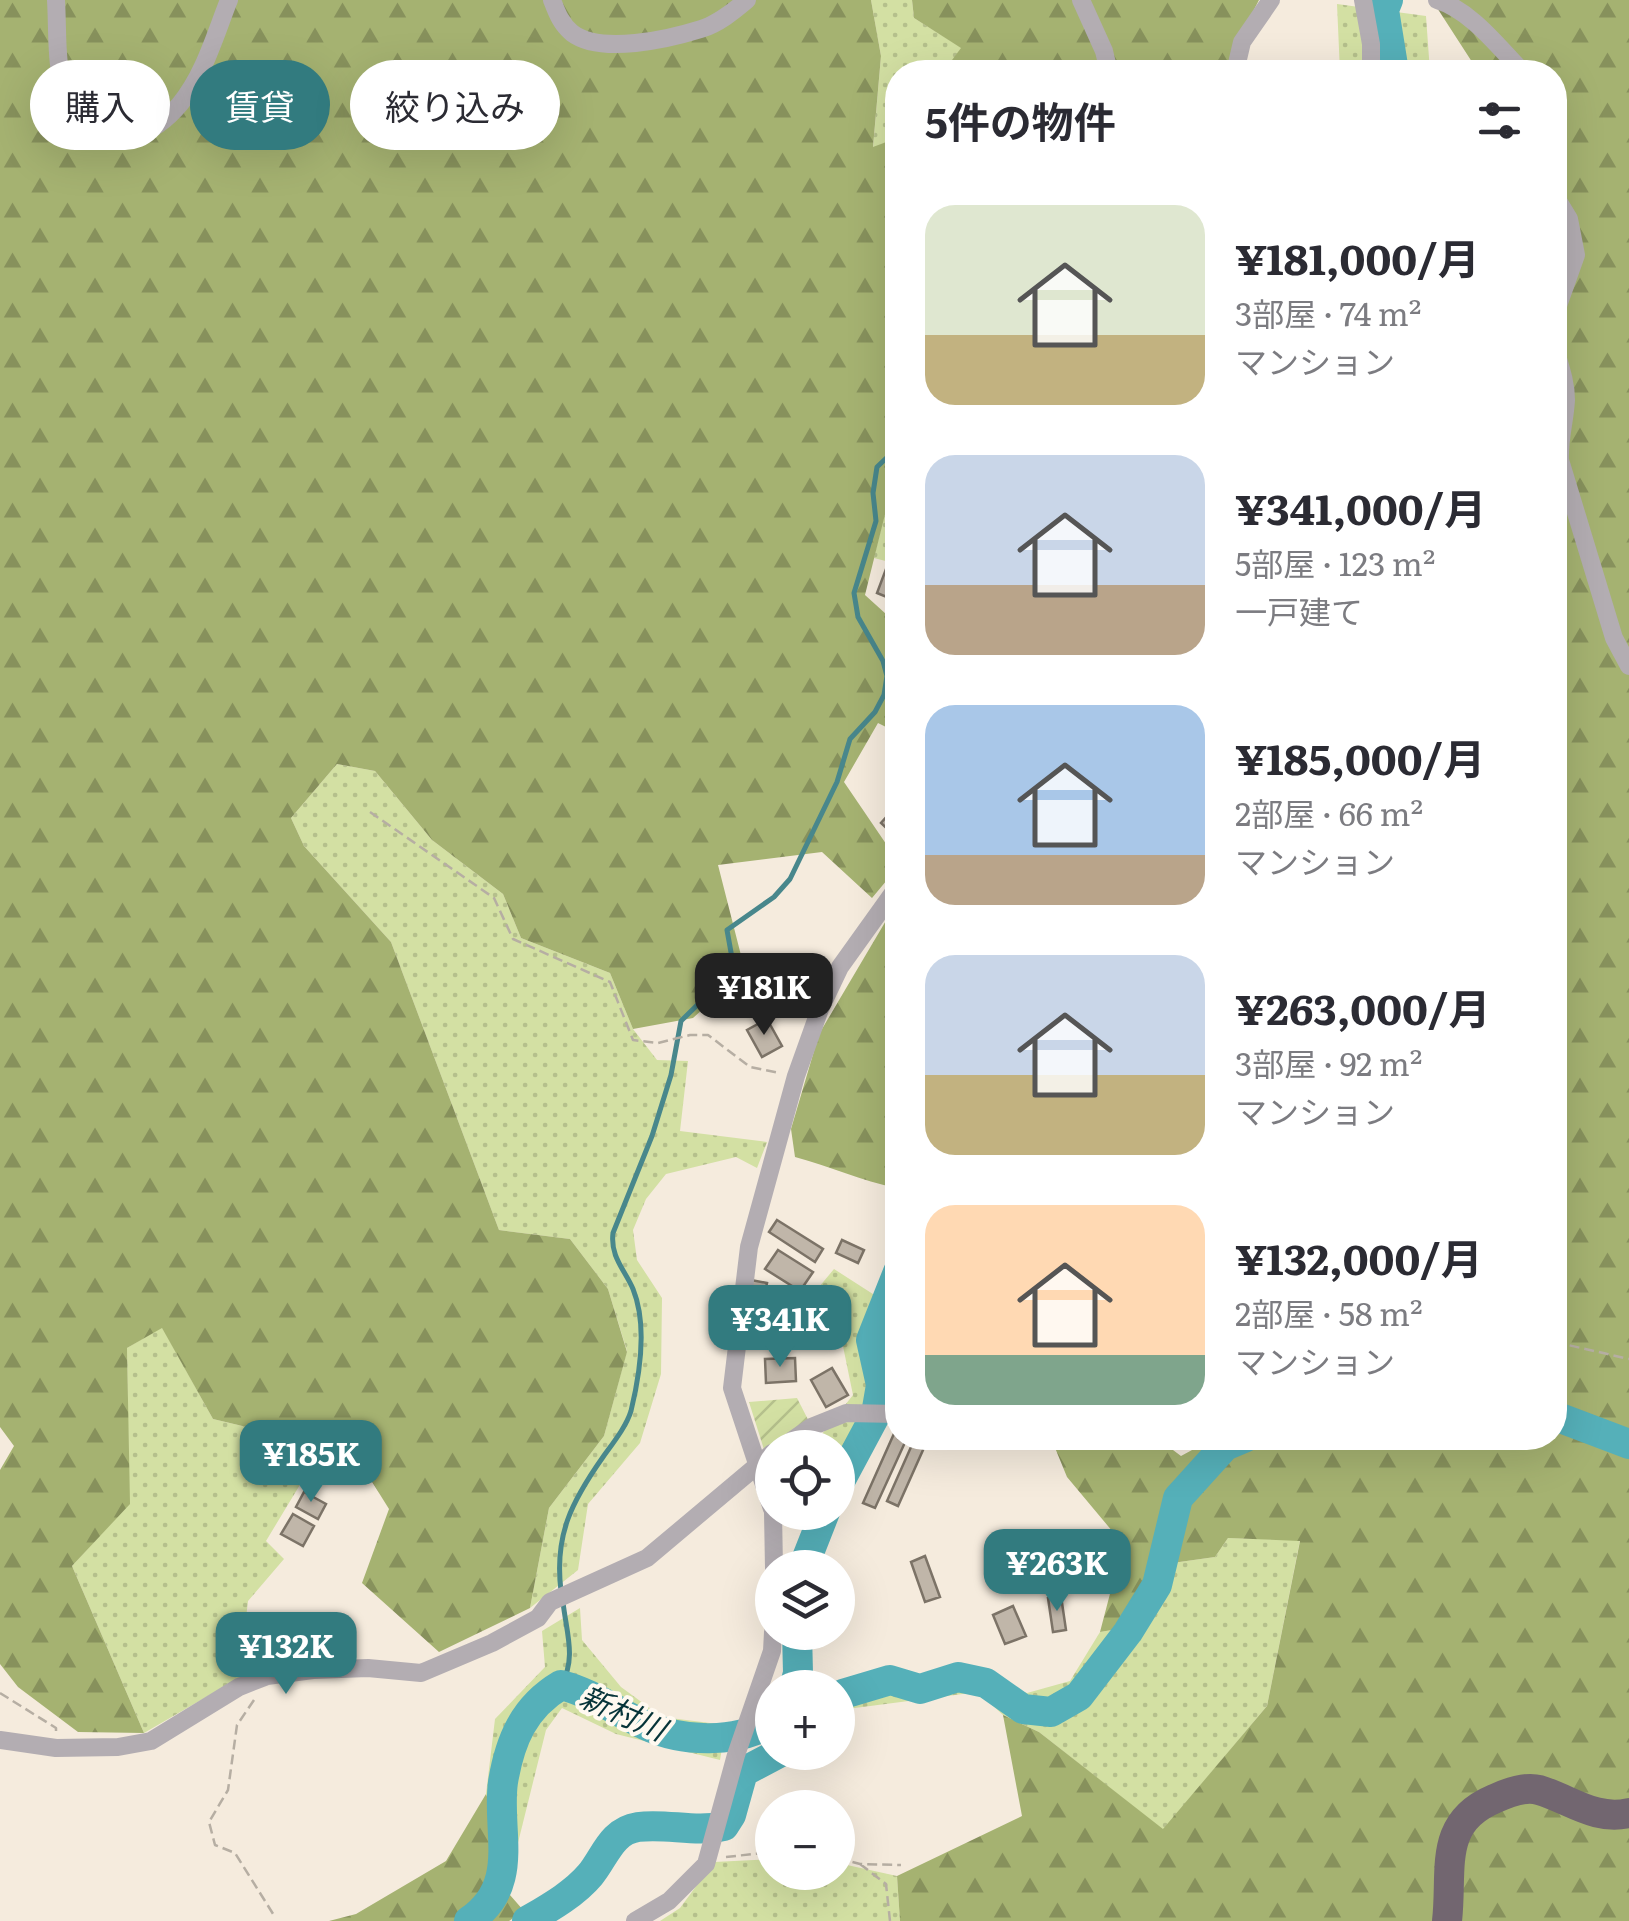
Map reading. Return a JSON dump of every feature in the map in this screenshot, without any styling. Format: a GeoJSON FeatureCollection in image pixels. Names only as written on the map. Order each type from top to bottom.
{"type":"FeatureCollection","features":[{"type":"Feature","properties":{"kind":"highway"},"geometry":{"type":"LineString","coordinates":[[1447,1921],[1448,1854],[1459,1825],[1480,1805],[1508,1792],[1536,1789],[1580,1808],[1614,1817],[1629,1813]]}},
{"type":"Feature","properties":{"kind":"street"},"geometry":{"type":"LineString","coordinates":[[56,0],[60,72],[68,103],[101,132],[123,138],[141,134],[179,105],[207,56],[229,0]]}},
{"type":"Feature","properties":{"kind":"street"},"geometry":{"type":"LineString","coordinates":[[552,0],[560,20],[572,33],[590,42],[635,43],[704,28],[747,0]]}},
{"type":"Feature","properties":{"kind":"street"},"geometry":{"type":"LineString","coordinates":[[1081,0],[1106,60]]}},
{"type":"Feature","properties":{"kind":"street"},"geometry":{"type":"LineString","coordinates":[[1238,60],[1242,42],[1272,0]]}},
{"type":"Feature","properties":{"kind":"street"},"geometry":{"type":"LineString","coordinates":[[1363,0],[1372,44],[1371,60]]}},
{"type":"Feature","properties":{"kind":"street"},"geometry":{"type":"LineString","coordinates":[[1443,2],[1474,23],[1512,60]]}},
{"type":"Feature","properties":{"kind":"street"},"geometry":{"type":"LineString","coordinates":[[1567,216],[1576,255],[1567,280]]}},
{"type":"Feature","properties":{"kind":"street"},"geometry":{"type":"LineString","coordinates":[[1567,483],[1614,638],[1629,666]]}},
{"type":"Feature","properties":{"kind":"street"},"geometry":{"type":"LineString","coordinates":[[755,1461],[732,1388],[749,1247],[796,1076],[820,1009],[840,967],[885,904]]}},
{"type":"Feature","properties":{"kind":"street"},"geometry":{"type":"LineString","coordinates":[[811,1430],[846,1412],[885,1414]]}},
{"type":"Feature","properties":{"kind":"street"},"geometry":{"type":"LineString","coordinates":[[0,1740],[56,1748],[118,1746],[151,1740],[239,1687],[267,1676],[350,1669],[422,1673],[492,1643],[538,1618],[550,1602],[647,1558],[755,1465]]}},
{"type":"Feature","properties":{"kind":"street"},"geometry":{"type":"LineString","coordinates":[[635,1921],[669,1901],[706,1864],[741,1740],[772,1650]]}},
{"type":"Feature","properties":{"kind":"path"},"geometry":{"type":"LineString","coordinates":[[370,812],[494,898],[513,939],[610,982],[633,1040],[658,1044],[708,1035],[750,1067],[796,1076]]}},
{"type":"Feature","properties":{"kind":"path"},"geometry":{"type":"LineString","coordinates":[[1567,1345],[1629,1359]]}},
{"type":"Feature","properties":{"kind":"path"},"geometry":{"type":"LineString","coordinates":[[0,1693],[56,1728],[56,1748]]}},
{"type":"Feature","properties":{"kind":"path"},"geometry":{"type":"LineString","coordinates":[[255,1699],[238,1724],[228,1790],[209,1822],[215,1845],[235,1853],[275,1917]]}},
{"type":"Feature","properties":{"kind":"path"},"geometry":{"type":"LineString","coordinates":[[706,1864],[736,1853],[755,1852]]}},
{"type":"Feature","properties":{"kind":"path"},"geometry":{"type":"LineString","coordinates":[[855,1863],[901,1865]]}},
{"type":"Feature","properties":{"kind":"path"},"geometry":{"type":"LineString","coordinates":[[860,1864],[886,1884],[890,1921]]}},
{"type":"Feature","properties":{"kind":"green space"},"geometry":{"type":"Polygon","coordinates":[[[0,0],[871,0],[881,56],[873,147],[885,142],[885,514],[865,595],[885,613],[885,726],[878,723],[844,782],[885,842],[885,882],[872,898],[822,852],[718,865],[745,971],[693,1018],[633,1029],[610,973],[521,938],[503,894],[432,840],[375,771],[337,764],[291,818],[304,846],[391,942],[499,1230],[570,1239],[608,1289],[627,1352],[604,1436],[549,1508],[530,1608],[439,1652],[362,1583],[389,1509],[354,1453],[213,1419],[162,1328],[127,1348],[130,1504],[72,1566],[144,1733],[78,1732],[18,1687],[0,1664],[0,1470],[14,1446],[0,1427],[0,0]]]}},
{"type":"Feature","properties":{"kind":"green space"},"geometry":{"type":"Polygon","coordinates":[[[871,0],[912,0],[914,18],[962,48],[952,60],[885,60],[885,143],[873,148],[881,56],[871,0]]]}},
{"type":"Feature","properties":{"kind":"green space"},"geometry":{"type":"Polygon","coordinates":[[[912,0],[1259,0],[1232,53],[1238,60],[952,60],[961,48],[914,18],[912,0]]]}},
{"type":"Feature","properties":{"kind":"green space"},"geometry":{"type":"Polygon","coordinates":[[[1432,0],[1629,0],[1629,1921],[900,1921],[897,1876],[1022,1816],[1003,1715],[1039,1732],[1163,1829],[1267,1706],[1300,1541],[1228,1538],[1215,1557],[1158,1565],[1142,1625],[1100,1632],[1123,1544],[1067,1477],[1056,1450],[1173,1450],[1181,1456],[1192,1450],[1567,1450],[1567,60],[1471,60],[1432,0]]]}},
{"type":"Feature","properties":{"kind":"green space"},"geometry":{"type":"Polygon","coordinates":[[[1337,4],[1426,16],[1429,60],[1339,60],[1337,4]]]}},
{"type":"Feature","properties":{"kind":"green space"},"geometry":{"type":"Polygon","coordinates":[[[885,512],[885,561],[874,558],[885,512]]]}},
{"type":"Feature","properties":{"kind":"green space"},"geometry":{"type":"Polygon","coordinates":[[[337,764],[375,771],[432,840],[503,894],[521,938],[610,973],[633,1029],[657,1060],[688,1061],[680,1131],[767,1142],[757,1168],[736,1157],[666,1174],[646,1199],[633,1230],[637,1260],[662,1298],[661,1374],[640,1443],[588,1504],[578,1570],[530,1608],[549,1508],[604,1436],[627,1351],[608,1289],[570,1239],[499,1230],[391,942],[304,846],[291,818],[337,764]]]}},
{"type":"Feature","properties":{"kind":"green space"},"geometry":{"type":"Polygon","coordinates":[[[885,922],[885,1185],[795,1157],[791,1129],[819,1034],[885,922]]]}},
{"type":"Feature","properties":{"kind":"green space"},"geometry":{"type":"Polygon","coordinates":[[[834,1269],[876,1296],[864,1337],[873,1387],[870,1408],[855,1433],[855,1430],[825,1430],[853,1395],[837,1317],[819,1287],[834,1269]]]}},
{"type":"Feature","properties":{"kind":"green space"},"geometry":{"type":"Polygon","coordinates":[[[162,1327],[213,1419],[354,1453],[301,1483],[266,1541],[284,1559],[248,1601],[239,1678],[144,1733],[72,1566],[129,1504],[127,1348],[162,1327]]]}},
{"type":"Feature","properties":{"kind":"green space"},"geometry":{"type":"Polygon","coordinates":[[[797,1398],[813,1430],[758,1430],[749,1402],[797,1398]]]}},
{"type":"Feature","properties":{"kind":"green space"},"geometry":{"type":"Polygon","coordinates":[[[1228,1538],[1300,1540],[1267,1706],[1163,1830],[1039,1732],[1003,1715],[978,1692],[855,1708],[855,1680],[889,1666],[923,1679],[958,1664],[1027,1693],[1070,1681],[1100,1632],[1142,1625],[1158,1565],[1215,1557],[1228,1538]]]}},
{"type":"Feature","properties":{"kind":"green space"},"geometry":{"type":"Polygon","coordinates":[[[580,1608],[582,1640],[621,1687],[662,1717],[726,1725],[720,1760],[616,1734],[562,1708],[546,1730],[506,1891],[494,1877],[500,1831],[486,1794],[495,1719],[545,1667],[542,1631],[580,1608]]]}},
{"type":"Feature","properties":{"kind":"green space"},"geometry":{"type":"Polygon","coordinates":[[[486,1794],[500,1831],[494,1877],[524,1911],[509,1921],[329,1921],[356,1914],[446,1861],[486,1794]]]}},
{"type":"Feature","properties":{"kind":"green space"},"geometry":{"type":"Polygon","coordinates":[[[755,1860],[755,1890],[855,1890],[855,1867],[897,1876],[900,1921],[660,1921],[680,1908],[714,1862],[755,1860]]]}},
{"type":"Feature","properties":{"kind":"building"},"geometry":{"type":"Polygon","coordinates":[[[885,572],[885,596],[877,593],[885,572]]]}},
{"type":"Feature","properties":{"kind":"building"},"geometry":{"type":"Polygon","coordinates":[[[767,1019],[782,1046],[762,1057],[747,1030],[767,1019]]]}},
{"type":"Feature","properties":{"kind":"building"},"geometry":{"type":"Polygon","coordinates":[[[777,1220],[823,1249],[815,1262],[769,1232],[777,1220]]]}},
{"type":"Feature","properties":{"kind":"building"},"geometry":{"type":"Polygon","coordinates":[[[842,1240],[864,1250],[858,1263],[836,1253],[842,1240]]]}},
{"type":"Feature","properties":{"kind":"building"},"geometry":{"type":"Polygon","coordinates":[[[778,1250],[813,1272],[800,1291],[765,1269],[778,1250]]]}},
{"type":"Feature","properties":{"kind":"building"},"geometry":{"type":"Polygon","coordinates":[[[751,1280],[767,1283],[761,1312],[746,1309],[751,1280]]]}},
{"type":"Feature","properties":{"kind":"building"},"geometry":{"type":"Polygon","coordinates":[[[809,1299],[828,1310],[812,1339],[792,1328],[809,1299]]]}},
{"type":"Feature","properties":{"kind":"building"},"geometry":{"type":"Polygon","coordinates":[[[795,1358],[796,1381],[766,1383],[765,1359],[795,1358]]]}},
{"type":"Feature","properties":{"kind":"building"},"geometry":{"type":"Polygon","coordinates":[[[832,1368],[848,1395],[826,1407],[811,1380],[832,1368]]]}},
{"type":"Feature","properties":{"kind":"building"},"geometry":{"type":"Polygon","coordinates":[[[887,1450],[902,1450],[875,1508],[863,1503],[887,1450]]]}},
{"type":"Feature","properties":{"kind":"building"},"geometry":{"type":"Polygon","coordinates":[[[910,1450],[923,1450],[898,1506],[887,1501],[910,1450]]]}},
{"type":"Feature","properties":{"kind":"building"},"geometry":{"type":"Polygon","coordinates":[[[304,1492],[326,1504],[318,1519],[296,1507],[304,1492]]]}},
{"type":"Feature","properties":{"kind":"building"},"geometry":{"type":"Polygon","coordinates":[[[293,1514],[314,1526],[303,1546],[281,1534],[293,1514]]]}},
{"type":"Feature","properties":{"kind":"building"},"geometry":{"type":"Polygon","coordinates":[[[925,1556],[940,1597],[925,1602],[911,1562],[925,1556]]]}},
{"type":"Feature","properties":{"kind":"building"},"geometry":{"type":"Polygon","coordinates":[[[1061,1596],[1066,1630],[1053,1632],[1048,1598],[1061,1596]]]}},
{"type":"Feature","properties":{"kind":"building"},"geometry":{"type":"Polygon","coordinates":[[[1013,1606],[1026,1636],[1005,1644],[993,1615],[1013,1606]]]}},
{"type":"Feature","properties":{"kind":"waterway","name":"新村川"},"geometry":{"type":"LineString","coordinates":[[1388,0],[1384,10],[1392,60]]}},
{"type":"Feature","properties":{"kind":"waterway"},"geometry":{"type":"LineString","coordinates":[[885,459],[877,467],[873,493],[876,521],[854,593],[858,617],[885,668]]}},
{"type":"Feature","properties":{"kind":"waterway"},"geometry":{"type":"LineString","coordinates":[[561,1591],[560,1553],[574,1504],[626,1423],[634,1397],[640,1366],[640,1318],[633,1289],[616,1256],[613,1233],[652,1136],[671,1075],[681,1021],[734,969],[727,930],[774,897],[790,879],[837,782],[850,739],[875,712],[885,689]]}},
{"type":"Feature","properties":{"kind":"waterway","name":"新村川"},"geometry":{"type":"LineString","coordinates":[[855,1453],[876,1414],[881,1385],[871,1340],[885,1305]]}},
{"type":"Feature","properties":{"kind":"waterway"},"geometry":{"type":"LineString","coordinates":[[1567,1421],[1629,1444]]}},
{"type":"Feature","properties":{"kind":"waterway"},"geometry":{"type":"LineString","coordinates":[[855,1690],[890,1680],[920,1689],[958,1677],[986,1683],[1023,1709],[1051,1712],[1079,1696],[1128,1632],[1157,1585],[1178,1498],[1221,1450]]}},
{"type":"Feature","properties":{"kind":"waterway","name":"新村川"},"geometry":{"type":"LineString","coordinates":[[810,1550],[818,1530]]}},
{"type":"Feature","properties":{"kind":"waterway"},"geometry":{"type":"LineString","coordinates":[[561,1685],[569,1655],[563,1602]]}},
{"type":"Feature","properties":{"kind":"waterway","name":"新村川"},"geometry":{"type":"LineString","coordinates":[[797,1650],[798,1670]]}},
{"type":"Feature","properties":{"kind":"waterway","name":"新村川"},"geometry":{"type":"LineString","coordinates":[[469,1921],[496,1891],[501,1874],[503,1782],[515,1739],[528,1714],[561,1685],[645,1725],[676,1735],[709,1738],[755,1731]]}},
{"type":"Feature","properties":{"kind":"waterway"},"geometry":{"type":"LineString","coordinates":[[527,1921],[576,1888],[615,1839],[629,1829],[724,1826],[743,1772],[755,1766]]}}]}
